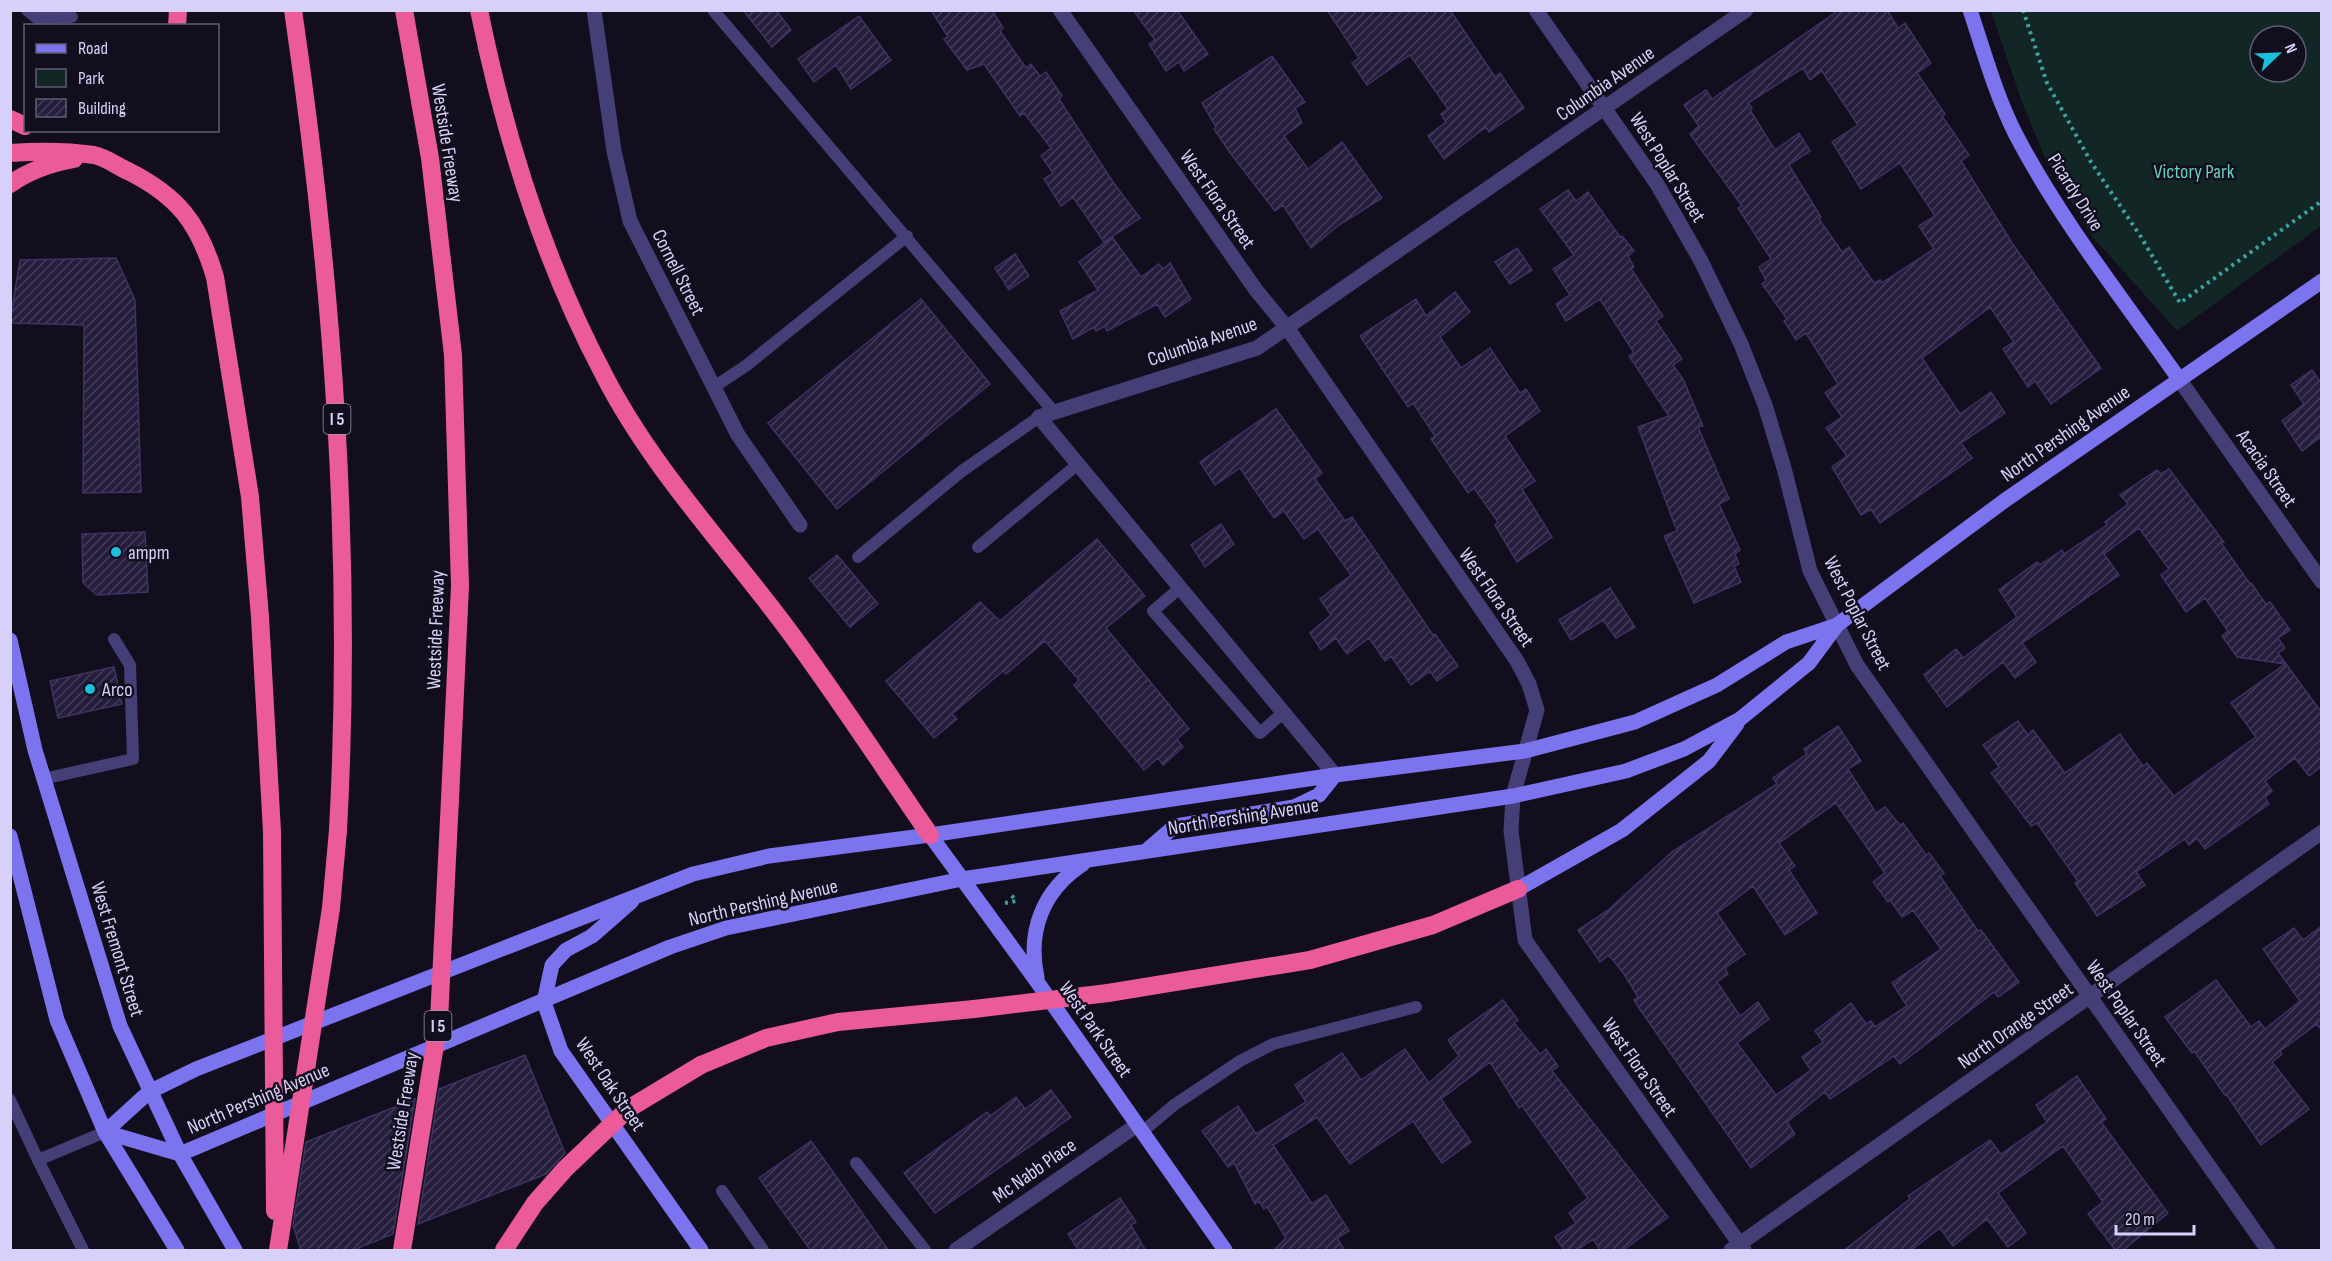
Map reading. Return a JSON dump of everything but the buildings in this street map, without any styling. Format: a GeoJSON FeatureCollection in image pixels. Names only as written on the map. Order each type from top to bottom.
{"type":"FeatureCollection","features":[{"type":"Feature","properties":{"kind":"highway","name":"I 5"},"geometry":{"type":"LineString","coordinates":[[277,1251],[332,908],[342,751],[343,663],[336,391],[313,147],[293,10]]}},
{"type":"Feature","properties":{"kind":"highway","name":"Westside Freeway"},"geometry":{"type":"LineString","coordinates":[[402,1251],[439,1020],[460,586],[453,354],[430,158],[404,10]]}},
{"type":"Feature","properties":{"kind":"highway"},"geometry":{"type":"LineString","coordinates":[[479,10],[505,126],[522,183],[560,285],[604,377],[666,472],[784,624],[930,835]]}},
{"type":"Feature","properties":{"kind":"highway"},"geometry":{"type":"LineString","coordinates":[[10,119],[24,126]]}},
{"type":"Feature","properties":{"kind":"highway"},"geometry":{"type":"LineString","coordinates":[[10,153],[34,151],[96,155],[158,187],[176,202],[194,223],[206,245],[215,277],[250,497],[260,617],[272,832],[277,1251]]}},
{"type":"Feature","properties":{"kind":"highway"},"geometry":{"type":"LineString","coordinates":[[10,184],[23,175],[56,162],[96,155]]}},
{"type":"Feature","properties":{"kind":"highway"},"geometry":{"type":"LineString","coordinates":[[504,1251],[535,1203],[565,1169],[628,1108],[701,1065],[766,1038],[838,1022],[1108,993],[1310,960],[1433,925],[1518,889]]}},
{"type":"Feature","properties":{"kind":"main road","name":"Picardy Drive"},"geometry":{"type":"LineString","coordinates":[[1970,10],[1992,78],[2016,134],[2061,211],[2179,379]]}},
{"type":"Feature","properties":{"kind":"main road","name":"North Pershing Avenue"},"geometry":{"type":"LineString","coordinates":[[105,1132],[180,1154],[670,947],[726,928],[962,879],[1513,796],[1626,771],[1684,750],[1740,719],[1809,663],[1837,625],[2004,501],[2322,281]]}},
{"type":"Feature","properties":{"kind":"main road","name":"North Pershing Avenue"},"geometry":{"type":"LineString","coordinates":[[105,1132],[149,1092],[196,1069],[693,874],[769,856],[930,835],[1335,775],[1525,752],[1635,722],[1717,686],[1786,642],[1837,625]]}},
{"type":"Feature","properties":{"kind":"main road","name":"West Fremont Street"},"geometry":{"type":"LineString","coordinates":[[10,640],[44,778],[120,1026],[180,1154],[235,1251]]}},
{"type":"Feature","properties":{"kind":"main road"},"geometry":{"type":"LineString","coordinates":[[1518,889],[1622,830],[1709,760],[1740,719]]}},
{"type":"Feature","properties":{"kind":"main road"},"geometry":{"type":"LineString","coordinates":[[1146,852],[1175,826],[1294,807],[1319,795],[1335,775]]}},
{"type":"Feature","properties":{"kind":"main road","name":"West Park Street"},"geometry":{"type":"LineString","coordinates":[[930,835],[1038,983],[1225,1251]]}},
{"type":"Feature","properties":{"kind":"main road"},"geometry":{"type":"LineString","coordinates":[[10,836],[57,1020],[105,1132],[177,1251]]}},
{"type":"Feature","properties":{"kind":"main road"},"geometry":{"type":"LineString","coordinates":[[1038,983],[1033,960],[1034,935],[1040,912],[1052,891],[1068,873],[1089,860]]}},
{"type":"Feature","properties":{"kind":"main road"},"geometry":{"type":"LineString","coordinates":[[544,1002],[552,965],[566,950],[592,936],[641,893]]}},
{"type":"Feature","properties":{"kind":"main road","name":"West Oak Street"},"geometry":{"type":"LineString","coordinates":[[544,1002],[561,1051],[701,1251]]}},
{"type":"Feature","properties":{"kind":"street","name":"Cornell Street"},"geometry":{"type":"LineString","coordinates":[[594,10],[614,151],[630,221],[738,435],[800,525]]}},
{"type":"Feature","properties":{"kind":"street","name":"West Flora Street"},"geometry":{"type":"LineString","coordinates":[[1060,10],[1256,290],[1288,329],[1517,661],[1529,684],[1537,710],[1513,796],[1511,831],[1525,940],[1738,1249]]}},
{"type":"Feature","properties":{"kind":"street","name":"West Poplar Street"},"geometry":{"type":"LineString","coordinates":[[1536,10],[1657,184],[1701,261],[1741,344],[1765,405],[1781,457],[1810,571],[1857,665],[2268,1251]]}},
{"type":"Feature","properties":{"kind":"street","name":"Columbia Avenue"},"geometry":{"type":"LineString","coordinates":[[1039,417],[1257,348],[1288,329],[1746,10]]}},
{"type":"Feature","properties":{"kind":"street","name":"Acacia Street"},"geometry":{"type":"LineString","coordinates":[[2179,379],[2322,582]]}},
{"type":"Feature","properties":{"kind":"street"},"geometry":{"type":"LineString","coordinates":[[1039,417],[1335,775]]}},
{"type":"Feature","properties":{"kind":"street","name":"North Orange Street"},"geometry":{"type":"LineString","coordinates":[[1738,1249],[2322,832]]}},
{"type":"Feature","properties":{"kind":"street","name":"Mc Nabb Place"},"geometry":{"type":"LineString","coordinates":[[956,1251],[1140,1128]]}},
{"type":"Feature","properties":{"kind":"lane"},"geometry":{"type":"LineString","coordinates":[[27,10],[37,18],[72,17]]}},
{"type":"Feature","properties":{"kind":"lane"},"geometry":{"type":"LineString","coordinates":[[713,10],[1054,412]]}},
{"type":"Feature","properties":{"kind":"lane"},"geometry":{"type":"LineString","coordinates":[[714,387],[747,365],[907,236]]}},
{"type":"Feature","properties":{"kind":"lane"},"geometry":{"type":"LineString","coordinates":[[858,557],[962,471],[1039,417]]}},
{"type":"Feature","properties":{"kind":"lane"},"geometry":{"type":"LineString","coordinates":[[978,547],[1078,464]]}},
{"type":"Feature","properties":{"kind":"lane"},"geometry":{"type":"LineString","coordinates":[[1180,588],[1153,611],[1260,733],[1284,712]]}},
{"type":"Feature","properties":{"kind":"lane"},"geometry":{"type":"LineString","coordinates":[[44,778],[133,759],[130,666],[114,639]]}},
{"type":"Feature","properties":{"kind":"lane"},"geometry":{"type":"LineString","coordinates":[[1140,1128],[1240,1061],[1273,1044],[1416,1007]]}},
{"type":"Feature","properties":{"kind":"lane"},"geometry":{"type":"LineString","coordinates":[[10,1100],[83,1251]]}},
{"type":"Feature","properties":{"kind":"lane"},"geometry":{"type":"LineString","coordinates":[[38,1161],[105,1132]]}},
{"type":"Feature","properties":{"kind":"lane"},"geometry":{"type":"LineString","coordinates":[[856,1163],[925,1251]]}},
{"type":"Feature","properties":{"kind":"lane"},"geometry":{"type":"LineString","coordinates":[[722,1191],[763,1251]]}},
{"type":"Feature","properties":{"kind":"path"},"geometry":{"type":"LineString","coordinates":[[2023,10],[2047,83],[2091,162],[2141,237],[2180,303],[2322,201]]}},
{"type":"Feature","properties":{"kind":"path"},"geometry":{"type":"LineString","coordinates":[[997,906],[1016,901],[1010,893]]}},
{"type":"Feature","properties":{"kind":"green space","name":"Victory Park"},"geometry":{"type":"Polygon","coordinates":[[[1991,11],[2321,11],[2321,226],[2177,331],[2091,235],[2045,158],[2022,102],[1991,11]]]}},
{"type":"Feature","properties":{"kind":"place","name":"ampm"},"geometry":{"type":"Point","coordinates":[116,552]}},
{"type":"Feature","properties":{"kind":"place","name":"Arco"},"geometry":{"type":"Point","coordinates":[90,689]}}]}
